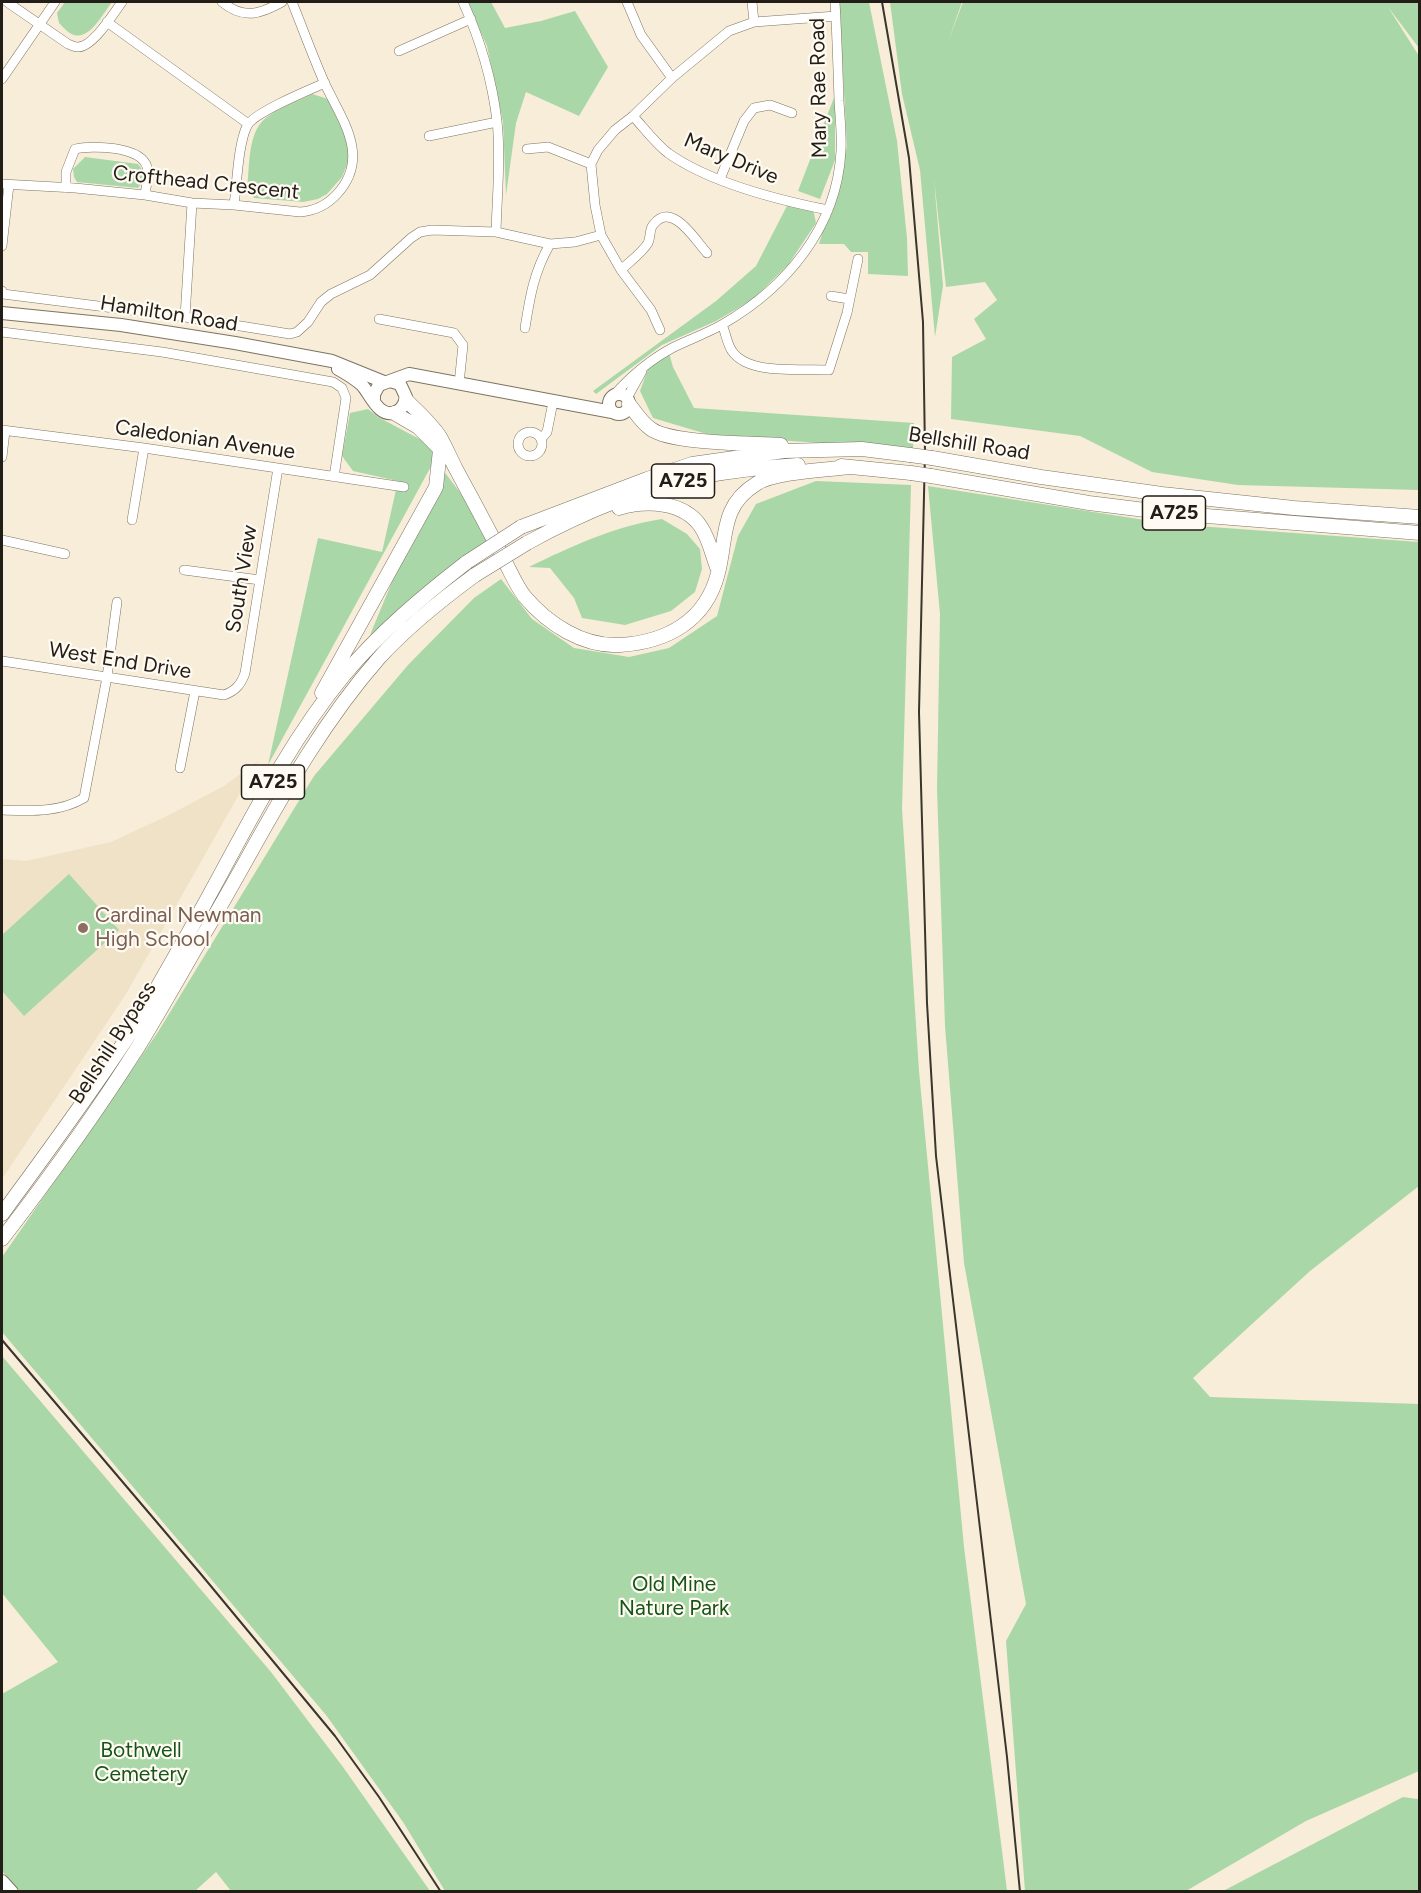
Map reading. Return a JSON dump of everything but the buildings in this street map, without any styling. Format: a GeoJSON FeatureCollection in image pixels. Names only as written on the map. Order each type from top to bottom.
{"type":"FeatureCollection","features":[{"type":"Feature","properties":{"kind":"highway"},"geometry":{"type":"LineString","coordinates":[[406,397],[438,434],[523,595],[549,621],[585,640],[614,645],[638,643],[678,629],[695,615],[709,599],[718,572],[729,513],[742,495],[756,484],[771,477],[849,467]]}},
{"type":"Feature","properties":{"kind":"highway"},"geometry":{"type":"LineString","coordinates":[[621,398],[653,431],[697,441],[862,449]]}},
{"type":"Feature","properties":{"kind":"highway"},"geometry":{"type":"LineString","coordinates":[[394,413],[418,427],[453,465]]}},
{"type":"Feature","properties":{"kind":"highway","name":"Bellshill Road"},"geometry":{"type":"LineString","coordinates":[[521,527],[647,478],[692,464],[784,451],[862,449],[1162,494],[1294,508],[1419,517]]}},
{"type":"Feature","properties":{"kind":"highway"},"geometry":{"type":"LineString","coordinates":[[294,745],[436,487],[440,450]]}},
{"type":"Feature","properties":{"kind":"highway","name":"Bellshill Road"},"geometry":{"type":"LineString","coordinates":[[527,543],[561,525],[635,494],[696,477],[751,468],[801,464],[911,473],[1089,503],[1169,513],[1419,532]]}},
{"type":"Feature","properties":{"kind":"highway"},"geometry":{"type":"LineString","coordinates":[[561,525],[635,504],[675,507],[690,515],[700,525],[706,535],[718,572]]}},
{"type":"Feature","properties":{"kind":"highway","name":"Bellshill Bypass"},"geometry":{"type":"LineString","coordinates":[[2,1214],[126,1040],[294,745],[344,676],[402,614],[467,562],[521,527]]}},
{"type":"Feature","properties":{"kind":"highway","name":"Bellshill Bypass"},"geometry":{"type":"LineString","coordinates":[[2,1239],[52,1173],[138,1047],[306,755],[326,726],[381,656],[443,599],[475,575],[527,543]]}},
{"type":"Feature","properties":{"kind":"main road","name":"Hamilton Road"},"geometry":{"type":"LineString","coordinates":[[4,312],[121,325],[193,336],[325,360],[387,381]]}},
{"type":"Feature","properties":{"kind":"main road","name":"Hamilton Road"},"geometry":{"type":"LineString","coordinates":[[325,360],[354,379],[374,400]]}},
{"type":"Feature","properties":{"kind":"main road"},"geometry":{"type":"LineString","coordinates":[[425,378],[416,382],[401,408],[394,413],[383,412],[374,400],[376,389],[387,381],[410,375],[619,415],[625,413],[621,398]]}},
{"type":"Feature","properties":{"kind":"main road"},"geometry":{"type":"LineString","coordinates":[[387,381],[400,384],[406,397]]}},
{"type":"Feature","properties":{"kind":"main road"},"geometry":{"type":"LineString","coordinates":[[590,408],[621,398]]}},
{"type":"Feature","properties":{"kind":"main road"},"geometry":{"type":"LineString","coordinates":[[612,412],[609,403],[621,398]]}},
{"type":"Feature","properties":{"kind":"main road"},"geometry":{"type":"LineString","coordinates":[[2,1881],[12,1892]]}},
{"type":"Feature","properties":{"kind":"street"},"geometry":{"type":"LineString","coordinates":[[7,2],[68,44],[79,47],[89,43],[122,2]]}},
{"type":"Feature","properties":{"kind":"street"},"geometry":{"type":"LineString","coordinates":[[2,79],[55,2]]}},
{"type":"Feature","properties":{"kind":"street"},"geometry":{"type":"LineString","coordinates":[[222,2],[227,6],[252,14],[262,12],[282,2]]}},
{"type":"Feature","properties":{"kind":"street","name":"Crofthead Crescent"},"geometry":{"type":"LineString","coordinates":[[5,184],[145,195],[192,203],[308,212],[332,199],[344,185],[351,167],[353,147],[292,2]]}},
{"type":"Feature","properties":{"kind":"street"},"geometry":{"type":"LineString","coordinates":[[463,2],[471,19],[491,87],[497,122],[496,232]]}},
{"type":"Feature","properties":{"kind":"street"},"geometry":{"type":"LineString","coordinates":[[627,2],[641,35],[672,78]]}},
{"type":"Feature","properties":{"kind":"street"},"geometry":{"type":"LineString","coordinates":[[752,2],[754,22]]}},
{"type":"Feature","properties":{"kind":"street","name":"Mary Rae Road"},"geometry":{"type":"LineString","coordinates":[[621,398],[653,359],[722,325],[756,303],[787,276],[820,229],[828,210],[842,150],[835,2]]}},
{"type":"Feature","properties":{"kind":"street"},"geometry":{"type":"LineString","coordinates":[[660,330],[651,310],[621,270],[601,235],[591,164],[605,140],[672,78],[729,31],[754,22],[836,16]]}},
{"type":"Feature","properties":{"kind":"street"},"geometry":{"type":"LineString","coordinates":[[399,52],[471,19]]}},
{"type":"Feature","properties":{"kind":"street"},"geometry":{"type":"LineString","coordinates":[[107,22],[247,123]]}},
{"type":"Feature","properties":{"kind":"street"},"geometry":{"type":"LineString","coordinates":[[234,205],[247,123],[257,115],[325,83]]}},
{"type":"Feature","properties":{"kind":"street"},"geometry":{"type":"LineString","coordinates":[[720,179],[744,121],[754,108],[770,105],[792,113]]}},
{"type":"Feature","properties":{"kind":"street","name":"Mary Drive"},"geometry":{"type":"LineString","coordinates":[[633,116],[666,151],[686,164],[720,179],[789,202],[828,210]]}},
{"type":"Feature","properties":{"kind":"street"},"geometry":{"type":"LineString","coordinates":[[429,136],[497,122]]}},
{"type":"Feature","properties":{"kind":"street"},"geometry":{"type":"LineString","coordinates":[[66,188],[66,172],[75,149],[84,147],[114,149],[132,152],[141,157],[147,168],[145,195]]}},
{"type":"Feature","properties":{"kind":"street"},"geometry":{"type":"LineString","coordinates":[[527,149],[548,147],[591,164]]}},
{"type":"Feature","properties":{"kind":"street"},"geometry":{"type":"LineString","coordinates":[[2,246],[5,184]]}},
{"type":"Feature","properties":{"kind":"street"},"geometry":{"type":"LineString","coordinates":[[184,317],[192,203]]}},
{"type":"Feature","properties":{"kind":"street"},"geometry":{"type":"LineString","coordinates":[[621,270],[648,243],[652,226],[662,218],[681,221],[707,253]]}},
{"type":"Feature","properties":{"kind":"street"},"geometry":{"type":"LineString","coordinates":[[2,291],[3,294],[184,317],[290,334],[297,332],[308,322],[321,302],[331,294],[370,275],[420,232],[432,230],[496,232],[550,244],[575,242],[601,235]]}},
{"type":"Feature","properties":{"kind":"street"},"geometry":{"type":"LineString","coordinates":[[525,328],[531,286],[550,244]]}},
{"type":"Feature","properties":{"kind":"street"},"geometry":{"type":"LineString","coordinates":[[722,325],[730,350],[749,365],[771,369],[829,370],[847,313],[858,259]]}},
{"type":"Feature","properties":{"kind":"street"},"geometry":{"type":"LineString","coordinates":[[831,296],[849,299]]}},
{"type":"Feature","properties":{"kind":"street"},"geometry":{"type":"LineString","coordinates":[[380,319],[454,333],[463,345],[459,384]]}},
{"type":"Feature","properties":{"kind":"street"},"geometry":{"type":"LineString","coordinates":[[2,332],[162,352],[333,382],[342,388],[346,398],[334,477]]}},
{"type":"Feature","properties":{"kind":"street"},"geometry":{"type":"LineString","coordinates":[[541,440],[547,432],[553,402]]}},
{"type":"Feature","properties":{"kind":"street"},"geometry":{"type":"LineString","coordinates":[[2,457],[3,430]]}},
{"type":"Feature","properties":{"kind":"street","name":"Caledonian Avenue"},"geometry":{"type":"LineString","coordinates":[[3,430],[144,448],[404,487]]}},
{"type":"Feature","properties":{"kind":"street"},"geometry":{"type":"LineString","coordinates":[[132,520],[144,448]]}},
{"type":"Feature","properties":{"kind":"street","name":"South View"},"geometry":{"type":"LineString","coordinates":[[233,692],[242,682],[245,673],[278,468]]}},
{"type":"Feature","properties":{"kind":"street"},"geometry":{"type":"LineString","coordinates":[[2,540],[65,554]]}},
{"type":"Feature","properties":{"kind":"street"},"geometry":{"type":"LineString","coordinates":[[184,570],[260,580]]}},
{"type":"Feature","properties":{"kind":"street"},"geometry":{"type":"LineString","coordinates":[[2,810],[31,811],[69,807],[84,798],[107,677],[117,602]]}},
{"type":"Feature","properties":{"kind":"street","name":"West End Drive"},"geometry":{"type":"LineString","coordinates":[[2,661],[224,695],[233,692]]}},
{"type":"Feature","properties":{"kind":"street"},"geometry":{"type":"LineString","coordinates":[[180,768],[195,691]]}},
{"type":"Feature","properties":{"kind":"shaded area","name":"Cardinal Newman High School"},"geometry":{"type":"Polygon","coordinates":[[[258,761],[126,994],[2,1179],[2,859],[26,861],[111,842],[224,786],[258,761]]]}},
{"type":"Feature","properties":{"kind":"green space"},"geometry":{"type":"Polygon","coordinates":[[[65,2],[112,2],[91,29],[86,33],[74,35],[59,23],[57,13],[65,2]]]}},
{"type":"Feature","properties":{"kind":"green space"},"geometry":{"type":"Polygon","coordinates":[[[467,2],[491,2],[505,28],[575,11],[608,67],[579,116],[526,92],[516,123],[506,195],[503,122],[487,46],[467,2]]]}},
{"type":"Feature","properties":{"kind":"green space"},"geometry":{"type":"Polygon","coordinates":[[[839,2],[869,2],[897,141],[907,238],[908,276],[868,274],[868,252],[851,252],[844,244],[819,244],[847,147],[839,2]]]}},
{"type":"Feature","properties":{"kind":"green space"},"geometry":{"type":"Polygon","coordinates":[[[890,2],[962,2],[948,42],[963,2],[1419,2],[1419,48],[1388,7],[1419,56],[1419,490],[1238,485],[1152,472],[1080,436],[951,419],[952,357],[986,339],[974,319],[997,300],[985,282],[946,287],[934,179],[943,286],[935,337],[920,170],[902,94],[890,2]]]}},
{"type":"Feature","properties":{"kind":"green space"},"geometry":{"type":"Polygon","coordinates":[[[312,94],[332,103],[349,147],[348,162],[342,177],[327,194],[318,199],[303,202],[254,198],[247,188],[251,147],[257,129],[275,112],[312,94]]]}},
{"type":"Feature","properties":{"kind":"green space"},"geometry":{"type":"Polygon","coordinates":[[[835,95],[835,160],[820,199],[798,191],[835,95]]]}},
{"type":"Feature","properties":{"kind":"green space"},"geometry":{"type":"Polygon","coordinates":[[[85,157],[138,164],[144,172],[142,183],[138,188],[77,182],[73,169],[85,157]]]}},
{"type":"Feature","properties":{"kind":"green space"},"geometry":{"type":"Polygon","coordinates":[[[789,202],[813,209],[816,223],[788,265],[752,300],[716,321],[662,345],[596,394],[593,391],[716,301],[756,266],[789,202]]]}},
{"type":"Feature","properties":{"kind":"green space"},"geometry":{"type":"Polygon","coordinates":[[[669,353],[673,367],[694,408],[914,423],[913,450],[710,435],[653,418],[640,391],[648,369],[669,353]]]}},
{"type":"Feature","properties":{"kind":"green space"},"geometry":{"type":"Polygon","coordinates":[[[368,409],[378,417],[440,450],[268,765],[318,538],[382,552],[398,481],[353,471],[342,456],[350,413],[368,409]]]}},
{"type":"Feature","properties":{"kind":"green space"},"geometry":{"type":"Polygon","coordinates":[[[440,466],[495,539],[370,635],[440,466]]]}},
{"type":"Feature","properties":{"kind":"green space","name":"Old Mine Nature Park"},"geometry":{"type":"Polygon","coordinates":[[[816,481],[911,485],[902,809],[919,1071],[964,1547],[1007,1891],[445,1891],[403,1822],[326,1715],[2,1332],[2,1257],[158,1032],[314,776],[408,665],[474,598],[501,579],[532,619],[574,648],[629,657],[669,648],[717,616],[738,536],[756,504],[816,481]]]}},
{"type":"Feature","properties":{"kind":"green space"},"geometry":{"type":"Polygon","coordinates":[[[928,486],[1170,524],[1419,542],[1419,1186],[1310,1271],[1193,1378],[1210,1397],[1419,1404],[1419,1771],[1306,1821],[1186,1891],[1025,1891],[1006,1641],[1026,1604],[964,1263],[945,1026],[937,789],[940,614],[928,486]]]}},
{"type":"Feature","properties":{"kind":"green space"},"geometry":{"type":"Polygon","coordinates":[[[662,519],[687,534],[700,549],[702,569],[695,592],[671,611],[625,625],[582,618],[574,598],[550,568],[529,567],[578,544],[627,526],[662,519]]]}},
{"type":"Feature","properties":{"kind":"green space"},"geometry":{"type":"Polygon","coordinates":[[[69,874],[119,930],[24,1016],[2,991],[2,935],[69,874]]]}},
{"type":"Feature","properties":{"kind":"green space","name":"Bothwell Cemetery"},"geometry":{"type":"Polygon","coordinates":[[[2,1356],[271,1672],[343,1767],[430,1891],[231,1891],[216,1872],[195,1891],[21,1892],[2,1871],[2,1694],[58,1662],[2,1593],[2,1356]]]}},
{"type":"Feature","properties":{"kind":"green space"},"geometry":{"type":"Polygon","coordinates":[[[1403,1797],[1419,1798],[1419,1891],[1223,1891],[1403,1797]]]}},
{"type":"Feature","properties":{"kind":"railway"},"geometry":{"type":"LineString","coordinates":[[882,2],[909,158],[923,322],[925,452],[919,712],[927,1003],[936,1156],[1007,1757],[1020,1892]]}},
{"type":"Feature","properties":{"kind":"railway"},"geometry":{"type":"LineString","coordinates":[[2,1340],[335,1736],[379,1797],[441,1892]]}},
{"type":"Feature","properties":{"kind":"place","name":"Cardinal Newman High School"},"geometry":{"type":"Point","coordinates":[83,928]}}]}
